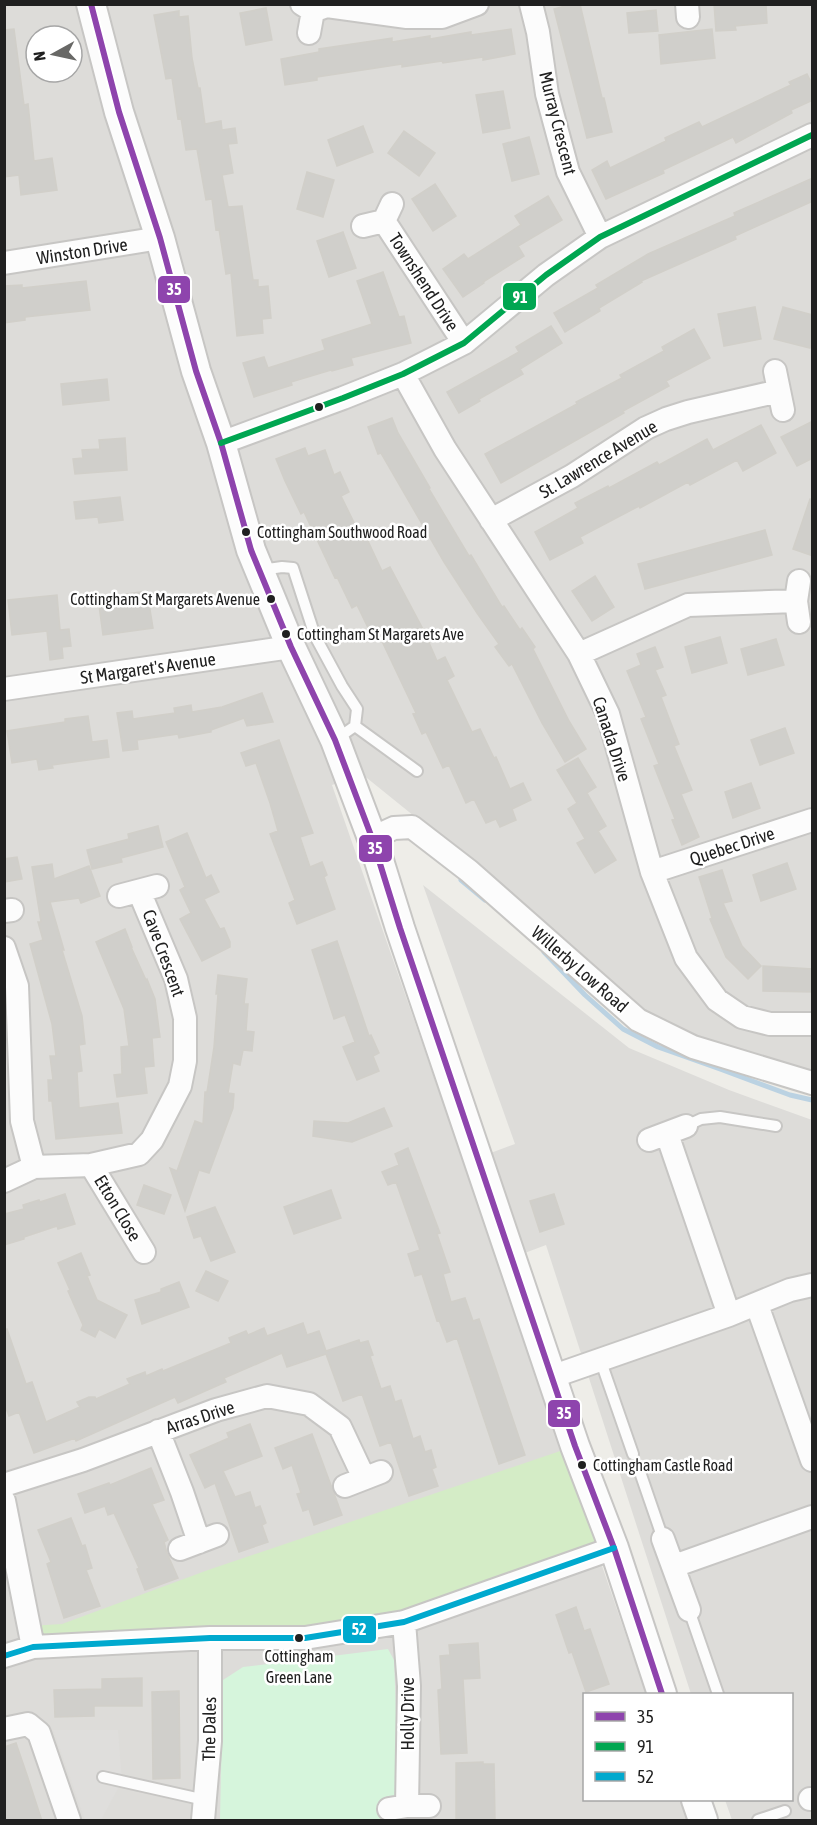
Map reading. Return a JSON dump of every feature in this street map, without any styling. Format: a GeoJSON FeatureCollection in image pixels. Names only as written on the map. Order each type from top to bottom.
{"type":"FeatureCollection","features":[{"type":"Feature","properties":{"kind":"street"},"geometry":{"type":"LineString","coordinates":[[91,4],[119,112],[160,238],[196,370],[252,550],[291,647],[345,733],[393,909],[551,1377],[614,1548],[661,1693]]}},
{"type":"Feature","properties":{"kind":"street"},"geometry":{"type":"LineString","coordinates":[[308,16],[327,6],[407,17],[442,17],[477,4]]}},
{"type":"Feature","properties":{"kind":"street","name":"Murray Crescent"},"geometry":{"type":"LineString","coordinates":[[531,4],[538,32],[547,94],[568,172],[600,237]]}},
{"type":"Feature","properties":{"kind":"street"},"geometry":{"type":"LineString","coordinates":[[220,443],[404,374],[464,343],[546,275],[600,237],[813,135]]}},
{"type":"Feature","properties":{"kind":"street","name":"Townshend Drive"},"geometry":{"type":"LineString","coordinates":[[380,217],[464,343]]}},
{"type":"Feature","properties":{"kind":"street","name":"Winston Drive"},"geometry":{"type":"LineString","coordinates":[[4,263],[160,238]]}},
{"type":"Feature","properties":{"kind":"street","name":"Canada Drive"},"geometry":{"type":"LineString","coordinates":[[404,374],[445,449],[579,654],[608,714],[652,872],[686,958],[717,1000],[742,1017],[770,1024],[813,1024]]}},
{"type":"Feature","properties":{"kind":"street","name":"St. Lawrence Avenue"},"geometry":{"type":"LineString","coordinates":[[491,520],[572,476],[646,428],[666,419],[779,391]]}},
{"type":"Feature","properties":{"kind":"street"},"geometry":{"type":"LineString","coordinates":[[579,654],[688,605],[798,601]]}},
{"type":"Feature","properties":{"kind":"street","name":"St Margaret's Avenue"},"geometry":{"type":"LineString","coordinates":[[4,689],[291,647]]}},
{"type":"Feature","properties":{"kind":"street","name":"Quebec Drive"},"geometry":{"type":"LineString","coordinates":[[652,872],[810,816]]}},
{"type":"Feature","properties":{"kind":"street","name":"Willerby Low Road"},"geometry":{"type":"LineString","coordinates":[[372,838],[393,828],[412,827],[469,871],[638,1020],[693,1047],[813,1083]]}},
{"type":"Feature","properties":{"kind":"street","name":"Cave Crescent"},"geometry":{"type":"LineString","coordinates":[[4,1182],[34,1167],[91,1165],[139,1154],[152,1140],[180,1086],[185,1061],[185,1018],[176,979],[138,891]]}},
{"type":"Feature","properties":{"kind":"street"},"geometry":{"type":"LineString","coordinates":[[4,948],[16,986],[22,1122],[34,1167]]}},
{"type":"Feature","properties":{"kind":"street"},"geometry":{"type":"LineString","coordinates":[[667,1133],[729,1315]]}},
{"type":"Feature","properties":{"kind":"street","name":"Etton Close"},"geometry":{"type":"LineString","coordinates":[[91,1165],[144,1253]]}},
{"type":"Feature","properties":{"kind":"street"},"geometry":{"type":"LineString","coordinates":[[551,1377],[757,1305],[790,1290],[813,1285]]}},
{"type":"Feature","properties":{"kind":"street"},"geometry":{"type":"LineString","coordinates":[[757,1305],[813,1460]]}},
{"type":"Feature","properties":{"kind":"street","name":"Arras Drive"},"geometry":{"type":"LineString","coordinates":[[4,1485],[84,1460],[216,1410],[267,1396],[309,1404],[339,1427],[363,1479]]}},
{"type":"Feature","properties":{"kind":"street"},"geometry":{"type":"LineString","coordinates":[[158,1431],[199,1542]]}},
{"type":"Feature","properties":{"kind":"street"},"geometry":{"type":"LineString","coordinates":[[4,1501],[33,1647]]}},
{"type":"Feature","properties":{"kind":"street"},"geometry":{"type":"LineString","coordinates":[[674,1566],[813,1517]]}},
{"type":"Feature","properties":{"kind":"street"},"geometry":{"type":"LineString","coordinates":[[663,1539],[689,1610]]}},
{"type":"Feature","properties":{"kind":"street"},"geometry":{"type":"LineString","coordinates":[[4,1656],[33,1647],[210,1638],[305,1638],[404,1622],[614,1548]]}},
{"type":"Feature","properties":{"kind":"street","name":"Holly Drive"},"geometry":{"type":"LineString","coordinates":[[404,1622],[409,1686],[398,1807],[429,1806]]}},
{"type":"Feature","properties":{"kind":"street","name":"The Dales"},"geometry":{"type":"LineString","coordinates":[[204,1810],[210,1741],[210,1638]]}},
{"type":"Feature","properties":{"kind":"street"},"geometry":{"type":"LineString","coordinates":[[4,1729],[28,1724],[39,1733],[69,1821]]}},
{"type":"Feature","properties":{"kind":"street"},"geometry":{"type":"LineString","coordinates":[[696,1801],[703,1821]]}},
{"type":"Feature","properties":{"kind":"lane"},"geometry":{"type":"LineString","coordinates":[[260,570],[293,568],[315,636],[357,709],[345,733],[417,771]]}},
{"type":"Feature","properties":{"kind":"lane"},"geometry":{"type":"LineString","coordinates":[[667,1133],[701,1119],[720,1117],[776,1126]]}},
{"type":"Feature","properties":{"kind":"lane"},"geometry":{"type":"LineString","coordinates":[[600,1359],[633,1454]]}},
{"type":"Feature","properties":{"kind":"lane"},"geometry":{"type":"LineString","coordinates":[[641,1475],[663,1539]]}},
{"type":"Feature","properties":{"kind":"lane"},"geometry":{"type":"LineString","coordinates":[[689,1610],[717,1693]]}},
{"type":"Feature","properties":{"kind":"lane"},"geometry":{"type":"LineString","coordinates":[[103,1777],[204,1810]]}},
{"type":"Feature","properties":{"kind":"lane"},"geometry":{"type":"LineString","coordinates":[[758,1821],[785,1811]]}},
{"type":"Feature","properties":{"kind":"shaded area"},"geometry":{"type":"Polygon","coordinates":[[[5,5],[812,5],[812,1076],[754,1060],[650,1017],[492,879],[362,774],[332,785],[464,1163],[515,1144],[423,885],[629,1048],[729,1090],[812,1120],[812,1820],[732,1820],[725,1801],[793,1801],[793,1693],[691,1693],[546,1245],[498,1263],[646,1693],[583,1693],[583,1801],[681,1801],[688,1820],[5,1820],[5,5]]]}},
{"type":"Feature","properties":{"kind":"shaded area"},"geometry":{"type":"Polygon","coordinates":[[[53,1730],[118,1730],[122,1781],[101,1820],[85,1820],[53,1730]]]}},
{"type":"Feature","properties":{"kind":"green space"},"geometry":{"type":"Polygon","coordinates":[[[575,1446],[614,1548],[404,1622],[33,1647],[29,1626],[62,1624],[208,1570],[575,1446]]]}},
{"type":"Feature","properties":{"kind":"green space"},"geometry":{"type":"Polygon","coordinates":[[[388,1649],[394,1660],[399,1790],[382,1808],[384,1820],[220,1820],[223,1680],[243,1667],[388,1649]]]}},
{"type":"Feature","properties":{"kind":"building"},"geometry":{"type":"Polygon","coordinates":[[[580,4],[612,132],[587,138],[554,9],[580,4]]]}},
{"type":"Feature","properties":{"kind":"building"},"geometry":{"type":"Polygon","coordinates":[[[714,4],[766,4],[767,23],[735,26],[736,30],[716,31],[714,4]]]}},
{"type":"Feature","properties":{"kind":"building"},"geometry":{"type":"Polygon","coordinates":[[[266,8],[272,40],[246,45],[240,13],[266,8]]]}},
{"type":"Feature","properties":{"kind":"building"},"geometry":{"type":"Polygon","coordinates":[[[656,10],[658,31],[629,33],[627,13],[656,10]]]}},
{"type":"Feature","properties":{"kind":"building"},"geometry":{"type":"Polygon","coordinates":[[[179,11],[179,17],[188,16],[192,58],[198,88],[200,88],[205,124],[221,121],[222,130],[235,128],[237,143],[228,144],[233,173],[222,175],[228,207],[242,206],[253,280],[258,280],[258,287],[268,286],[271,318],[262,319],[263,333],[237,336],[231,273],[226,274],[212,199],[206,200],[197,149],[186,150],[181,118],[178,119],[172,78],[166,79],[154,15],[179,11]]]}},
{"type":"Feature","properties":{"kind":"building"},"geometry":{"type":"Polygon","coordinates":[[[14,29],[24,105],[28,104],[34,161],[52,158],[57,190],[21,195],[19,175],[4,177],[4,30],[14,29]]]}},
{"type":"Feature","properties":{"kind":"building"},"geometry":{"type":"Polygon","coordinates":[[[511,29],[515,54],[483,60],[483,57],[402,67],[402,64],[317,77],[317,80],[285,85],[281,59],[319,52],[319,49],[392,38],[392,42],[430,36],[430,39],[471,32],[471,35],[511,29]]]}},
{"type":"Feature","properties":{"kind":"building"},"geometry":{"type":"Polygon","coordinates":[[[712,29],[715,58],[661,64],[659,35],[712,29]]]}},
{"type":"Feature","properties":{"kind":"building"},"geometry":{"type":"Polygon","coordinates":[[[807,74],[813,86],[813,100],[791,110],[792,113],[736,143],[733,137],[663,170],[664,173],[606,199],[592,170],[607,161],[610,168],[699,122],[702,127],[791,85],[789,82],[807,74]]]}},
{"type":"Feature","properties":{"kind":"building"},"geometry":{"type":"Polygon","coordinates":[[[503,91],[510,128],[483,133],[476,95],[503,91]]]}},
{"type":"Feature","properties":{"kind":"building"},"geometry":{"type":"Polygon","coordinates":[[[363,126],[373,152],[337,166],[328,140],[363,126]]]}},
{"type":"Feature","properties":{"kind":"building"},"geometry":{"type":"Polygon","coordinates":[[[404,131],[435,153],[419,176],[388,153],[404,131]]]}},
{"type":"Feature","properties":{"kind":"building"},"geometry":{"type":"Polygon","coordinates":[[[529,137],[539,174],[512,181],[503,144],[529,137]]]}},
{"type":"Feature","properties":{"kind":"building"},"geometry":{"type":"Polygon","coordinates":[[[307,172],[334,180],[323,217],[297,209],[307,172]]]}},
{"type":"Feature","properties":{"kind":"building"},"geometry":{"type":"Polygon","coordinates":[[[813,178],[813,201],[735,236],[736,239],[641,281],[599,308],[600,311],[565,332],[554,313],[598,288],[596,285],[648,254],[735,216],[734,213],[813,178]]]}},
{"type":"Feature","properties":{"kind":"building"},"geometry":{"type":"Polygon","coordinates":[[[435,184],[456,216],[433,231],[412,199],[435,184]]]}},
{"type":"Feature","properties":{"kind":"building"},"geometry":{"type":"Polygon","coordinates":[[[548,196],[562,220],[518,246],[524,256],[463,297],[443,269],[464,254],[468,259],[521,225],[515,216],[548,196]]]}},
{"type":"Feature","properties":{"kind":"building"},"geometry":{"type":"Polygon","coordinates":[[[343,232],[356,268],[329,277],[317,241],[343,232]]]}},
{"type":"Feature","properties":{"kind":"building"},"geometry":{"type":"Polygon","coordinates":[[[383,272],[399,317],[404,316],[411,343],[351,358],[353,365],[291,382],[292,385],[254,397],[243,363],[264,357],[268,368],[325,350],[322,340],[372,324],[357,281],[383,272]]]}},
{"type":"Feature","properties":{"kind":"building"},"geometry":{"type":"Polygon","coordinates":[[[86,281],[90,310],[25,317],[25,320],[4,323],[4,286],[22,285],[22,288],[86,281]]]}},
{"type":"Feature","properties":{"kind":"building"},"geometry":{"type":"Polygon","coordinates":[[[755,307],[761,339],[724,346],[718,314],[755,307]]]}},
{"type":"Feature","properties":{"kind":"building"},"geometry":{"type":"Polygon","coordinates":[[[783,307],[813,315],[813,340],[810,348],[774,339],[783,307]]]}},
{"type":"Feature","properties":{"kind":"building"},"geometry":{"type":"Polygon","coordinates":[[[551,326],[562,343],[520,369],[523,374],[459,413],[447,392],[519,352],[516,347],[551,326]]]}},
{"type":"Feature","properties":{"kind":"building"},"geometry":{"type":"Polygon","coordinates":[[[694,329],[710,358],[666,381],[669,386],[623,411],[624,413],[501,483],[485,454],[622,378],[620,375],[664,351],[662,347],[694,329]]]}},
{"type":"Feature","properties":{"kind":"building"},"geometry":{"type":"Polygon","coordinates":[[[107,379],[109,400],[63,405],[61,384],[107,379]]]}},
{"type":"Feature","properties":{"kind":"building"},"geometry":{"type":"Polygon","coordinates":[[[392,418],[429,489],[469,556],[471,555],[502,607],[504,606],[535,647],[533,649],[569,721],[586,749],[565,762],[512,664],[509,666],[495,647],[499,644],[444,562],[381,453],[378,454],[368,427],[392,418]]]}},
{"type":"Feature","properties":{"kind":"building"},"geometry":{"type":"Polygon","coordinates":[[[813,421],[813,458],[797,466],[781,437],[813,421]]]}},
{"type":"Feature","properties":{"kind":"building"},"geometry":{"type":"Polygon","coordinates":[[[761,425],[776,453],[743,471],[737,460],[690,485],[688,482],[580,537],[583,543],[550,560],[535,532],[578,508],[575,503],[657,462],[659,465],[707,439],[713,450],[761,425]]]}},
{"type":"Feature","properties":{"kind":"building"},"geometry":{"type":"Polygon","coordinates":[[[125,438],[127,470],[75,474],[73,459],[83,458],[82,450],[100,449],[99,440],[125,438]]]}},
{"type":"Feature","properties":{"kind":"building"},"geometry":{"type":"Polygon","coordinates":[[[305,448],[308,456],[325,450],[334,475],[340,472],[349,492],[341,496],[363,541],[367,539],[382,571],[390,567],[437,661],[445,657],[454,676],[447,680],[472,732],[480,729],[510,789],[523,783],[531,800],[512,809],[516,820],[500,827],[496,819],[486,823],[474,799],[466,803],[449,765],[443,768],[426,732],[422,734],[413,714],[416,713],[379,635],[373,638],[357,605],[352,608],[304,512],[301,514],[276,459],[305,448]]]}},
{"type":"Feature","properties":{"kind":"building"},"geometry":{"type":"Polygon","coordinates":[[[120,497],[123,520],[99,523],[98,517],[76,519],[74,502],[120,497]]]}},
{"type":"Feature","properties":{"kind":"building"},"geometry":{"type":"Polygon","coordinates":[[[810,499],[813,499],[813,556],[793,549],[810,499]]]}},
{"type":"Feature","properties":{"kind":"building"},"geometry":{"type":"Polygon","coordinates":[[[765,530],[772,555],[645,589],[638,564],[765,530]]]}},
{"type":"Feature","properties":{"kind":"building"},"geometry":{"type":"Polygon","coordinates":[[[595,576],[614,607],[592,621],[572,591],[595,576]]]}},
{"type":"Feature","properties":{"kind":"building"},"geometry":{"type":"Polygon","coordinates":[[[147,591],[153,628],[103,635],[98,598],[147,591]]]}},
{"type":"Feature","properties":{"kind":"building"},"geometry":{"type":"Polygon","coordinates":[[[57,595],[60,630],[69,629],[71,646],[62,647],[63,658],[50,660],[47,631],[12,635],[8,600],[57,595]]]}},
{"type":"Feature","properties":{"kind":"building"},"geometry":{"type":"Polygon","coordinates":[[[720,637],[727,663],[692,673],[685,647],[720,637]]]}},
{"type":"Feature","properties":{"kind":"building"},"geometry":{"type":"Polygon","coordinates":[[[776,639],[784,665],[748,675],[741,649],[776,639]]]}},
{"type":"Feature","properties":{"kind":"building"},"geometry":{"type":"Polygon","coordinates":[[[655,647],[663,667],[655,670],[666,695],[661,697],[679,744],[674,746],[692,790],[681,794],[699,837],[682,845],[672,820],[675,819],[654,766],[659,764],[641,719],[646,717],[627,671],[641,665],[637,654],[655,647]]]}},
{"type":"Feature","properties":{"kind":"building"},"geometry":{"type":"Polygon","coordinates":[[[262,693],[273,722],[247,726],[244,718],[211,730],[211,732],[179,738],[178,734],[137,740],[138,749],[123,751],[117,713],[132,711],[133,719],[175,713],[174,708],[191,705],[192,712],[222,707],[262,693]]]}},
{"type":"Feature","properties":{"kind":"building"},"geometry":{"type":"Polygon","coordinates":[[[88,716],[92,742],[107,740],[109,757],[52,765],[53,768],[39,770],[37,759],[12,763],[7,731],[88,716]]]}},
{"type":"Feature","properties":{"kind":"building"},"geometry":{"type":"Polygon","coordinates":[[[785,728],[794,753],[760,765],[751,740],[785,728]]]}},
{"type":"Feature","properties":{"kind":"building"},"geometry":{"type":"Polygon","coordinates":[[[279,740],[313,833],[300,837],[310,867],[322,862],[327,875],[324,877],[335,909],[297,924],[289,903],[295,900],[270,834],[278,831],[270,803],[256,763],[246,766],[241,753],[279,740]]]}},
{"type":"Feature","properties":{"kind":"building"},"geometry":{"type":"Polygon","coordinates":[[[578,758],[596,787],[587,793],[606,826],[598,831],[616,860],[595,873],[577,843],[585,839],[568,809],[577,803],[557,770],[578,758]]]}},
{"type":"Feature","properties":{"kind":"building"},"geometry":{"type":"Polygon","coordinates":[[[751,783],[760,808],[733,818],[725,792],[751,783]]]}},
{"type":"Feature","properties":{"kind":"building"},"geometry":{"type":"Polygon","coordinates":[[[158,826],[163,847],[121,858],[122,862],[92,869],[87,850],[129,839],[128,834],[158,826]]]}},
{"type":"Feature","properties":{"kind":"building"},"geometry":{"type":"Polygon","coordinates":[[[187,833],[206,878],[211,875],[219,892],[204,899],[220,929],[224,928],[230,942],[230,947],[202,961],[180,919],[191,913],[180,890],[185,887],[166,842],[187,833]]]}},
{"type":"Feature","properties":{"kind":"building"},"geometry":{"type":"Polygon","coordinates":[[[17,857],[22,879],[4,882],[4,859],[17,857]]]}},
{"type":"Feature","properties":{"kind":"building"},"geometry":{"type":"Polygon","coordinates":[[[787,863],[796,889],[761,901],[753,875],[787,863]]]}},
{"type":"Feature","properties":{"kind":"building"},"geometry":{"type":"Polygon","coordinates":[[[52,864],[54,879],[89,866],[100,896],[81,903],[79,898],[50,902],[82,1016],[85,1044],[79,1045],[82,1071],[77,1072],[79,1108],[118,1103],[122,1133],[56,1139],[52,1101],[49,1101],[48,1080],[53,1080],[50,1056],[56,1056],[52,1024],[30,944],[43,940],[38,922],[41,922],[32,867],[52,864]]]}},
{"type":"Feature","properties":{"kind":"building"},"geometry":{"type":"Polygon","coordinates":[[[722,870],[732,901],[723,903],[742,946],[761,966],[748,979],[726,957],[710,919],[712,918],[699,877],[722,870]]]}},
{"type":"Feature","properties":{"kind":"building"},"geometry":{"type":"Polygon","coordinates":[[[125,929],[155,999],[160,1037],[152,1038],[154,1066],[144,1067],[147,1093],[117,1097],[114,1075],[122,1074],[121,1047],[129,1046],[124,1009],[96,942],[125,929]]]}},
{"type":"Feature","properties":{"kind":"building"},"geometry":{"type":"Polygon","coordinates":[[[337,941],[369,1036],[371,1035],[379,1053],[373,1056],[379,1071],[357,1080],[343,1047],[355,1042],[345,1015],[334,1019],[312,950],[337,941]]]}},
{"type":"Feature","properties":{"kind":"building"},"geometry":{"type":"Polygon","coordinates":[[[763,966],[813,969],[813,992],[763,991],[763,966]]]}},
{"type":"Feature","properties":{"kind":"building"},"geometry":{"type":"Polygon","coordinates":[[[218,975],[247,979],[244,1004],[248,1004],[246,1031],[254,1032],[252,1051],[243,1050],[240,1065],[233,1063],[228,1093],[234,1094],[233,1108],[209,1173],[199,1170],[185,1211],[170,1168],[177,1171],[195,1121],[203,1124],[205,1092],[207,1092],[214,1047],[218,975]]]}},
{"type":"Feature","properties":{"kind":"building"},"geometry":{"type":"Polygon","coordinates":[[[384,1108],[392,1126],[352,1142],[313,1136],[314,1121],[348,1123],[384,1108]]]}},
{"type":"Feature","properties":{"kind":"building"},"geometry":{"type":"Polygon","coordinates":[[[408,1148],[440,1233],[437,1234],[450,1272],[443,1274],[451,1302],[465,1298],[473,1321],[479,1319],[525,1455],[499,1464],[457,1338],[447,1342],[439,1320],[437,1321],[422,1274],[415,1276],[408,1254],[420,1250],[396,1182],[388,1185],[382,1172],[399,1165],[395,1154],[408,1148]]]}},
{"type":"Feature","properties":{"kind":"building"},"geometry":{"type":"Polygon","coordinates":[[[144,1185],[171,1195],[164,1214],[137,1205],[144,1185]]]}},
{"type":"Feature","properties":{"kind":"building"},"geometry":{"type":"Polygon","coordinates":[[[331,1190],[341,1218],[294,1234],[284,1207],[331,1190]]]}},
{"type":"Feature","properties":{"kind":"building"},"geometry":{"type":"Polygon","coordinates":[[[65,1194],[75,1224],[58,1229],[57,1226],[4,1245],[4,1214],[24,1209],[23,1205],[65,1194]]]}},
{"type":"Feature","properties":{"kind":"building"},"geometry":{"type":"Polygon","coordinates":[[[554,1194],[564,1224],[540,1232],[530,1201],[554,1194]]]}},
{"type":"Feature","properties":{"kind":"building"},"geometry":{"type":"Polygon","coordinates":[[[215,1207],[235,1252],[211,1261],[201,1236],[194,1238],[187,1217],[215,1207]]]}},
{"type":"Feature","properties":{"kind":"building"},"geometry":{"type":"Polygon","coordinates":[[[81,1253],[97,1300],[127,1315],[115,1338],[99,1329],[95,1337],[81,1330],[83,1325],[58,1263],[81,1253]]]}},
{"type":"Feature","properties":{"kind":"building"},"geometry":{"type":"Polygon","coordinates":[[[206,1271],[228,1281],[218,1301],[196,1291],[206,1271]]]}},
{"type":"Feature","properties":{"kind":"building"},"geometry":{"type":"Polygon","coordinates":[[[179,1282],[189,1307],[142,1324],[135,1300],[161,1292],[161,1289],[179,1282]]]}},
{"type":"Feature","properties":{"kind":"building"},"geometry":{"type":"Polygon","coordinates":[[[303,1323],[307,1335],[319,1331],[326,1351],[359,1340],[360,1343],[368,1341],[373,1355],[370,1356],[381,1389],[390,1386],[395,1402],[401,1400],[413,1439],[420,1436],[425,1452],[431,1450],[436,1467],[432,1469],[438,1486],[409,1496],[391,1442],[380,1446],[362,1394],[343,1401],[326,1354],[287,1367],[282,1353],[224,1378],[226,1382],[178,1403],[175,1397],[76,1441],[75,1438],[34,1453],[19,1412],[9,1416],[4,1403],[4,1330],[7,1329],[26,1384],[32,1382],[46,1422],[80,1407],[77,1402],[89,1397],[96,1399],[130,1384],[127,1379],[145,1372],[146,1376],[162,1369],[163,1371],[231,1343],[229,1338],[246,1331],[248,1335],[264,1328],[267,1336],[303,1323]]]}},
{"type":"Feature","properties":{"kind":"building"},"geometry":{"type":"Polygon","coordinates":[[[250,1424],[262,1456],[223,1471],[235,1497],[250,1492],[255,1508],[260,1506],[266,1523],[262,1525],[268,1542],[239,1552],[215,1483],[205,1488],[190,1455],[229,1438],[227,1433],[250,1424]]]}},
{"type":"Feature","properties":{"kind":"building"},"geometry":{"type":"Polygon","coordinates":[[[312,1434],[342,1515],[314,1525],[309,1509],[303,1511],[297,1494],[301,1493],[292,1465],[283,1469],[275,1448],[312,1434]]]}},
{"type":"Feature","properties":{"kind":"building"},"geometry":{"type":"Polygon","coordinates":[[[151,1468],[164,1500],[152,1504],[168,1540],[164,1542],[178,1578],[145,1590],[137,1569],[139,1568],[114,1513],[108,1515],[105,1506],[85,1513],[78,1494],[109,1483],[110,1485],[151,1468]]]}},
{"type":"Feature","properties":{"kind":"building"},"geometry":{"type":"Polygon","coordinates":[[[71,1518],[82,1546],[85,1545],[92,1568],[86,1570],[100,1606],[64,1618],[47,1564],[51,1562],[38,1530],[71,1518]]]}},
{"type":"Feature","properties":{"kind":"building"},"geometry":{"type":"Polygon","coordinates":[[[576,1607],[584,1631],[590,1629],[609,1684],[586,1692],[556,1615],[576,1607]]]}},
{"type":"Feature","properties":{"kind":"building"},"geometry":{"type":"Polygon","coordinates":[[[478,1643],[480,1678],[463,1679],[467,1753],[441,1754],[438,1690],[442,1689],[440,1656],[450,1655],[449,1645],[478,1643]]]}},
{"type":"Feature","properties":{"kind":"building"},"geometry":{"type":"Polygon","coordinates":[[[142,1678],[142,1706],[94,1706],[94,1716],[55,1717],[54,1690],[102,1689],[102,1679],[142,1678]]]}},
{"type":"Feature","properties":{"kind":"building"},"geometry":{"type":"Polygon","coordinates":[[[179,1691],[180,1778],[153,1779],[152,1692],[179,1691]]]}},
{"type":"Feature","properties":{"kind":"building"},"geometry":{"type":"Polygon","coordinates":[[[16,1743],[42,1821],[4,1821],[4,1747],[16,1743]]]}},
{"type":"Feature","properties":{"kind":"building"},"geometry":{"type":"Polygon","coordinates":[[[483,1762],[483,1764],[494,1764],[495,1821],[456,1821],[456,1763],[483,1762]]]}},
{"type":"Feature","properties":{"kind":"waterway"},"geometry":{"type":"LineString","coordinates":[[461,880],[485,900]]}},
{"type":"Feature","properties":{"kind":"waterway"},"geometry":{"type":"LineString","coordinates":[[544,952],[585,995],[623,1029],[658,1047],[790,1095],[812,1100]]}},
{"type":"Feature","properties":{"kind":"transit line","name":"35"},"geometry":{"type":"LineString","coordinates":[[91,4],[119,112],[160,238],[196,371],[221,443],[251,550],[291,647],[335,740],[372,838],[400,928],[575,1446],[614,1548],[662,1693]]}},
{"type":"Feature","properties":{"kind":"transit line","name":"91"},"geometry":{"type":"LineString","coordinates":[[221,443],[403,374],[464,343],[546,275],[600,237],[812,135]]}},
{"type":"Feature","properties":{"kind":"transit line","name":"52"},"geometry":{"type":"LineString","coordinates":[[4,1656],[33,1647],[210,1638],[305,1638],[404,1622],[614,1548]]}},
{"type":"Feature","properties":{"kind":"place","name":"Cottingham Southwood Road"},"geometry":{"type":"Point","coordinates":[246,532]}},
{"type":"Feature","properties":{"kind":"place","name":"Cottingham St Margarets Avenue"},"geometry":{"type":"Point","coordinates":[271,599]}},
{"type":"Feature","properties":{"kind":"place","name":"Cottingham St Margarets Ave"},"geometry":{"type":"Point","coordinates":[286,634]}},
{"type":"Feature","properties":{"kind":"place","name":"Cottingham Castle Road"},"geometry":{"type":"Point","coordinates":[582,1465]}},
{"type":"Feature","properties":{"kind":"place","name":"Cottingham Green Lane"},"geometry":{"type":"Point","coordinates":[299,1638]}}]}
